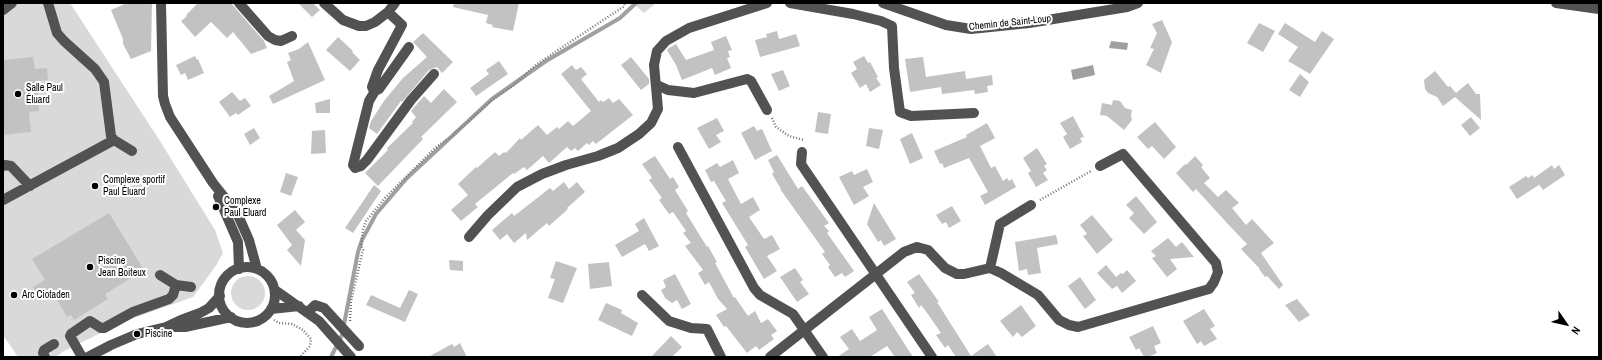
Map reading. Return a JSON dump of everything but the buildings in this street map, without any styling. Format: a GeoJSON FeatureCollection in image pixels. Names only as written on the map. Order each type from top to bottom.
{"type":"FeatureCollection","features":[{"type":"Feature","properties":{"kind":"street"},"geometry":{"type":"LineString","coordinates":[[3,10],[12,3]]}},
{"type":"Feature","properties":{"kind":"street"},"geometry":{"type":"LineString","coordinates":[[48,3],[57,33],[95,69],[104,82],[111,136],[114,140],[132,151]]}},
{"type":"Feature","properties":{"kind":"street"},"geometry":{"type":"LineString","coordinates":[[162,3],[162,96],[164,104],[170,117],[213,183],[237,213],[244,226],[257,268]]}},
{"type":"Feature","properties":{"kind":"street"},"geometry":{"type":"LineString","coordinates":[[239,3],[268,36],[275,40],[281,41],[292,36]]}},
{"type":"Feature","properties":{"kind":"street"},"geometry":{"type":"LineString","coordinates":[[324,3],[343,20],[359,26],[366,26],[375,22],[388,12],[395,3]]}},
{"type":"Feature","properties":{"kind":"street"},"geometry":{"type":"LineString","coordinates":[[469,237],[488,215],[517,187],[566,164],[598,156],[618,148],[639,134],[651,123],[658,109],[654,65],[657,51],[666,41],[689,28],[767,3]]}},
{"type":"Feature","properties":{"kind":"street"},"geometry":{"type":"LineString","coordinates":[[790,3],[853,14],[881,21],[892,26],[894,68],[900,112],[911,116],[974,113]]}},
{"type":"Feature","properties":{"kind":"street","name":"Chemin de Saint-Loup"},"geometry":{"type":"LineString","coordinates":[[883,3],[946,25],[970,29],[1029,23],[1127,7],[1138,3]]}},
{"type":"Feature","properties":{"kind":"street"},"geometry":{"type":"LineString","coordinates":[[1556,3],[1599,9]]}},
{"type":"Feature","properties":{"kind":"street"},"geometry":{"type":"LineString","coordinates":[[375,91],[372,87],[378,70],[402,25],[388,12]]}},
{"type":"Feature","properties":{"kind":"street"},"geometry":{"type":"LineString","coordinates":[[409,47],[369,101],[353,165],[355,168],[361,166],[367,160],[411,100],[434,74]]}},
{"type":"Feature","properties":{"kind":"street"},"geometry":{"type":"LineString","coordinates":[[657,85],[668,90],[694,93],[747,79],[751,81],[767,110]]}},
{"type":"Feature","properties":{"kind":"street"},"geometry":{"type":"LineString","coordinates":[[3,200],[114,140]]}},
{"type":"Feature","properties":{"kind":"street"},"geometry":{"type":"LineString","coordinates":[[678,147],[754,288],[760,295],[793,314],[823,357]]}},
{"type":"Feature","properties":{"kind":"street"},"geometry":{"type":"LineString","coordinates":[[802,152],[801,164],[932,357]]}},
{"type":"Feature","properties":{"kind":"street"},"geometry":{"type":"LineString","coordinates":[[770,357],[904,252],[917,247],[928,250],[945,268],[957,274],[964,274],[990,268],[1001,273],[1038,295],[1059,320],[1069,325],[1078,327],[1209,289],[1218,272],[1216,263],[1123,154],[1100,166]]}},
{"type":"Feature","properties":{"kind":"street"},"geometry":{"type":"LineString","coordinates":[[3,166],[11,166],[30,186]]}},
{"type":"Feature","properties":{"kind":"street"},"geometry":{"type":"LineString","coordinates":[[213,183],[238,242],[238,269]]}},
{"type":"Feature","properties":{"kind":"street"},"geometry":{"type":"LineString","coordinates":[[990,268],[1000,224],[1031,205]]}},
{"type":"Feature","properties":{"kind":"street"},"geometry":{"type":"LineString","coordinates":[[166,326],[185,327],[231,318],[246,323],[260,320],[269,312],[275,300],[275,290],[269,277],[257,268],[251,267],[238,269],[232,272],[223,282],[220,296],[223,308],[231,318]]}},
{"type":"Feature","properties":{"kind":"street"},"geometry":{"type":"LineString","coordinates":[[160,274],[176,285],[192,287]]}},
{"type":"Feature","properties":{"kind":"street"},"geometry":{"type":"LineString","coordinates":[[82,357],[70,336],[71,334],[90,321],[101,328],[104,328],[133,312],[169,299],[173,295],[176,285]]}},
{"type":"Feature","properties":{"kind":"street"},"geometry":{"type":"LineString","coordinates":[[275,290],[320,321],[349,354]]}},
{"type":"Feature","properties":{"kind":"street"},"geometry":{"type":"LineString","coordinates":[[642,295],[669,321],[691,328],[707,329],[721,357]]}},
{"type":"Feature","properties":{"kind":"street"},"geometry":{"type":"LineString","coordinates":[[88,357],[137,334],[166,326],[209,308],[220,296]]}},
{"type":"Feature","properties":{"kind":"street"},"geometry":{"type":"LineString","coordinates":[[308,312],[315,305],[324,308],[359,346]]}},
{"type":"Feature","properties":{"kind":"street"},"geometry":{"type":"LineString","coordinates":[[269,312],[299,306]]}},
{"type":"Feature","properties":{"kind":"street"},"geometry":{"type":"LineString","coordinates":[[45,357],[44,350],[54,344]]}},
{"type":"Feature","properties":{"kind":"path"},"geometry":{"type":"LineString","coordinates":[[350,322],[351,301],[363,250],[361,245],[363,230],[366,221],[385,198],[435,148],[452,136],[492,100],[514,85],[537,64],[623,7],[625,3]]}},
{"type":"Feature","properties":{"kind":"path"},"geometry":{"type":"LineString","coordinates":[[767,110],[776,127],[789,136],[806,142]]}},
{"type":"Feature","properties":{"kind":"path"},"geometry":{"type":"LineString","coordinates":[[1031,205],[1100,166]]}},
{"type":"Feature","properties":{"kind":"path"},"geometry":{"type":"LineString","coordinates":[[269,312],[279,323],[292,324],[303,330],[311,339],[310,346],[300,357]]}},
{"type":"Feature","properties":{"kind":"shaded area","name":"Complexe sportif Paul Éluard"},"geometry":{"type":"Polygon","coordinates":[[[3,3],[70,3],[160,141],[215,230],[223,253],[215,267],[193,297],[125,321],[64,351],[56,357],[18,357],[3,335],[3,3]]]}},
{"type":"Feature","properties":{"kind":"shaded area"},"geometry":{"type":"Polygon","coordinates":[[[633,3],[656,3],[644,13],[633,3]]]}},
{"type":"Feature","properties":{"kind":"shaded area"},"geometry":{"type":"Polygon","coordinates":[[[1111,41],[1128,43],[1127,50],[1109,48],[1111,41]]]}},
{"type":"Feature","properties":{"kind":"shaded area"},"geometry":{"type":"Polygon","coordinates":[[[1093,65],[1095,75],[1073,80],[1071,70],[1093,65]]]}},
{"type":"Feature","properties":{"kind":"shaded area"},"geometry":{"type":"Polygon","coordinates":[[[251,276],[260,281],[264,286],[264,300],[260,305],[255,309],[245,310],[241,309],[232,300],[231,290],[232,286],[241,277],[251,276]]]}},
{"type":"Feature","properties":{"kind":"waterway"},"geometry":{"type":"LineString","coordinates":[[331,357],[342,335],[358,252],[362,240],[376,214],[407,178],[492,99],[546,61],[620,18],[636,3]]}},
{"type":"Feature","properties":{"kind":"place","name":"Salle Paul Éluard"},"geometry":{"type":"Point","coordinates":[18,94]}},
{"type":"Feature","properties":{"kind":"place","name":"Complexe sportif Paul Éluard"},"geometry":{"type":"Point","coordinates":[95,186]}},
{"type":"Feature","properties":{"kind":"place","name":"Complexe Paul Eluard"},"geometry":{"type":"Point","coordinates":[216,207]}},
{"type":"Feature","properties":{"kind":"place","name":"Piscine Jean Boiteux"},"geometry":{"type":"Point","coordinates":[90,267]}},
{"type":"Feature","properties":{"kind":"place","name":"Arc Ciotaden"},"geometry":{"type":"Point","coordinates":[14,295]}},
{"type":"Feature","properties":{"kind":"place","name":"Piscine"},"geometry":{"type":"Point","coordinates":[137,334]}}]}
